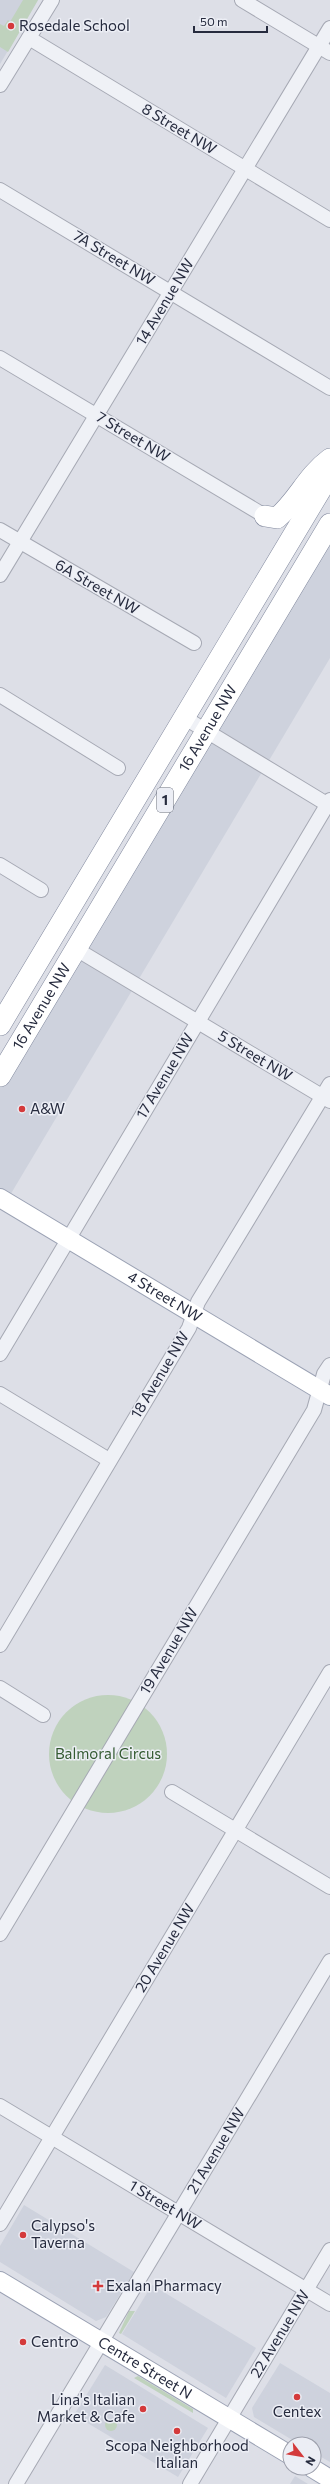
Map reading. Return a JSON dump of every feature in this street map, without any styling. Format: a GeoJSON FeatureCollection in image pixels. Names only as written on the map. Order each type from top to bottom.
{"type":"FeatureCollection","features":[{"type":"Feature","properties":{"kind":"highway"},"geometry":{"type":"LineString","coordinates":[[265,516],[277,518],[283,513],[296,499],[308,478],[330,459]]}},
{"type":"Feature","properties":{"kind":"highway","name":"16 Avenue NW"},"geometry":{"type":"LineString","coordinates":[[0,1025],[330,474]]}},
{"type":"Feature","properties":{"kind":"highway","name":"16 Avenue NW"},"geometry":{"type":"LineString","coordinates":[[0,1076],[330,524]]}},
{"type":"Feature","properties":{"kind":"main road","name":"4 Street NW"},"geometry":{"type":"LineString","coordinates":[[0,1198],[325,1393]]}},
{"type":"Feature","properties":{"kind":"main road","name":"Centre Street N"},"geometry":{"type":"LineString","coordinates":[[0,2281],[282,2450]]}},
{"type":"Feature","properties":{"kind":"street"},"geometry":{"type":"LineString","coordinates":[[0,85],[52,0]]}},
{"type":"Feature","properties":{"kind":"street"},"geometry":{"type":"LineString","coordinates":[[242,0],[324,50]]}},
{"type":"Feature","properties":{"kind":"street","name":"14 Avenue NW"},"geometry":{"type":"LineString","coordinates":[[0,575],[245,169],[324,50],[330,28]]}},
{"type":"Feature","properties":{"kind":"street","name":"8 Street NW"},"geometry":{"type":"LineString","coordinates":[[29,38],[330,220]]}},
{"type":"Feature","properties":{"kind":"street","name":"7A Street NW"},"geometry":{"type":"LineString","coordinates":[[0,190],[330,388]]}},
{"type":"Feature","properties":{"kind":"street","name":"7 Street NW"},"geometry":{"type":"LineString","coordinates":[[0,358],[265,516]]}},
{"type":"Feature","properties":{"kind":"street","name":"6A Street NW"},"geometry":{"type":"LineString","coordinates":[[0,530],[194,644]]}},
{"type":"Feature","properties":{"kind":"street"},"geometry":{"type":"LineString","coordinates":[[0,695],[118,768]]}},
{"type":"Feature","properties":{"kind":"street"},"geometry":{"type":"LineString","coordinates":[[185,718],[329,803]]}},
{"type":"Feature","properties":{"kind":"street","name":"17 Avenue NW"},"geometry":{"type":"LineString","coordinates":[[0,1354],[329,803]]}},
{"type":"Feature","properties":{"kind":"street"},"geometry":{"type":"LineString","coordinates":[[0,865],[41,890]]}},
{"type":"Feature","properties":{"kind":"street","name":"5 Street NW"},"geometry":{"type":"LineString","coordinates":[[76,949],[326,1099]]}},
{"type":"Feature","properties":{"kind":"street","name":"18 Avenue NW"},"geometry":{"type":"LineString","coordinates":[[0,1645],[189,1328],[198,1302],[326,1099],[330,1084]]}},
{"type":"Feature","properties":{"kind":"street","name":"19 Avenue NW"},"geometry":{"type":"LineString","coordinates":[[0,1934],[325,1393],[330,1364]]}},
{"type":"Feature","properties":{"kind":"street"},"geometry":{"type":"LineString","coordinates":[[0,1394],[109,1460]]}},
{"type":"Feature","properties":{"kind":"street","name":"20 Avenue NW"},"geometry":{"type":"LineString","coordinates":[[0,2224],[330,1672]]}},
{"type":"Feature","properties":{"kind":"street"},"geometry":{"type":"LineString","coordinates":[[0,1688],[43,1715]]}},
{"type":"Feature","properties":{"kind":"street"},"geometry":{"type":"LineString","coordinates":[[172,1792],[330,1887]]}},
{"type":"Feature","properties":{"kind":"street","name":"21 Avenue NW"},"geometry":{"type":"LineString","coordinates":[[16,2484],[330,1961]]}},
{"type":"Feature","properties":{"kind":"street","name":"1 Street NW"},"geometry":{"type":"LineString","coordinates":[[0,2106],[330,2304]]}},
{"type":"Feature","properties":{"kind":"street","name":"22 Avenue NW"},"geometry":{"type":"LineString","coordinates":[[190,2484],[330,2250]]}},
{"type":"Feature","properties":{"kind":"shaded area","name":"Rosedale School"},"geometry":{"type":"Polygon","coordinates":[[[0,0],[38,0],[0,64],[0,0]]]}},
{"type":"Feature","properties":{"kind":"shaded area"},"geometry":{"type":"Polygon","coordinates":[[[330,524],[330,658],[6,1202],[0,1198],[0,1076],[330,524]]]}},
{"type":"Feature","properties":{"kind":"shaded area"},"geometry":{"type":"Polygon","coordinates":[[[24,2205],[134,2272],[106,2317],[96,2321],[0,2262],[0,2246],[24,2205]]]}},
{"type":"Feature","properties":{"kind":"shaded area"},"geometry":{"type":"Polygon","coordinates":[[[152,2285],[256,2348],[226,2398],[122,2334],[152,2285]]]}},
{"type":"Feature","properties":{"kind":"shaded area"},"geometry":{"type":"Polygon","coordinates":[[[280,2363],[330,2393],[330,2462],[322,2458],[322,2436],[286,2436],[254,2417],[252,2408],[280,2363]]]}},
{"type":"Feature","properties":{"kind":"shaded area"},"geometry":{"type":"Polygon","coordinates":[[[105,2365],[208,2428],[178,2477],[74,2415],[105,2365]]]}},
{"type":"Feature","properties":{"kind":"shaded area"},"geometry":{"type":"Polygon","coordinates":[[[295,2476],[308,2484],[290,2484],[295,2476]]]}},
{"type":"Feature","properties":{"kind":"green space","name":"Rosedale School"},"geometry":{"type":"Polygon","coordinates":[[[23,0],[38,0],[8,52],[0,47],[0,24],[4,26],[8,20],[10,22],[23,0]]]}},
{"type":"Feature","properties":{"kind":"green space","name":"Balmoral Circus"},"geometry":{"type":"Polygon","coordinates":[[[108,1695],[119,1696],[131,1700],[150,1712],[162,1731],[166,1743],[166,1765],[162,1777],[150,1796],[131,1808],[119,1812],[108,1813],[97,1812],[85,1808],[66,1796],[54,1777],[50,1765],[49,1754],[50,1743],[54,1731],[66,1712],[85,1700],[97,1696],[108,1695]]]}},
{"type":"Feature","properties":{"kind":"green space"},"geometry":{"type":"Polygon","coordinates":[[[129,2311],[135,2311],[121,2334],[119,2333],[129,2311]]]}},
{"type":"Feature","properties":{"kind":"green space"},"geometry":{"type":"Polygon","coordinates":[[[138,2376],[193,2409],[193,2413],[134,2378],[138,2376]]]}},
{"type":"Feature","properties":{"kind":"green space"},"geometry":{"type":"Polygon","coordinates":[[[109,2419],[113,2419],[117,2425],[113,2431],[109,2431],[105,2427],[105,2423],[109,2419]]]}},
{"type":"Feature","properties":{"kind":"place","name":"Rosedale School"},"geometry":{"type":"Point","coordinates":[11,26]}},
{"type":"Feature","properties":{"kind":"place","name":"A&W"},"geometry":{"type":"Point","coordinates":[22,1109]}},
{"type":"Feature","properties":{"kind":"place","name":"Calypso's Taverna"},"geometry":{"type":"Point","coordinates":[23,2235]}},
{"type":"Feature","properties":{"kind":"place","name":"Exalan Pharmacy"},"geometry":{"type":"Point","coordinates":[98,2286]}},
{"type":"Feature","properties":{"kind":"place","name":"Centro"},"geometry":{"type":"Point","coordinates":[23,2342]}},
{"type":"Feature","properties":{"kind":"place","name":"Centex"},"geometry":{"type":"Point","coordinates":[297,2397]}},
{"type":"Feature","properties":{"kind":"place","name":"Lina's Italian Market & Cafe"},"geometry":{"type":"Point","coordinates":[143,2409]}},
{"type":"Feature","properties":{"kind":"place","name":"Scopa Neighborhood Italian"},"geometry":{"type":"Point","coordinates":[177,2431]}}]}
